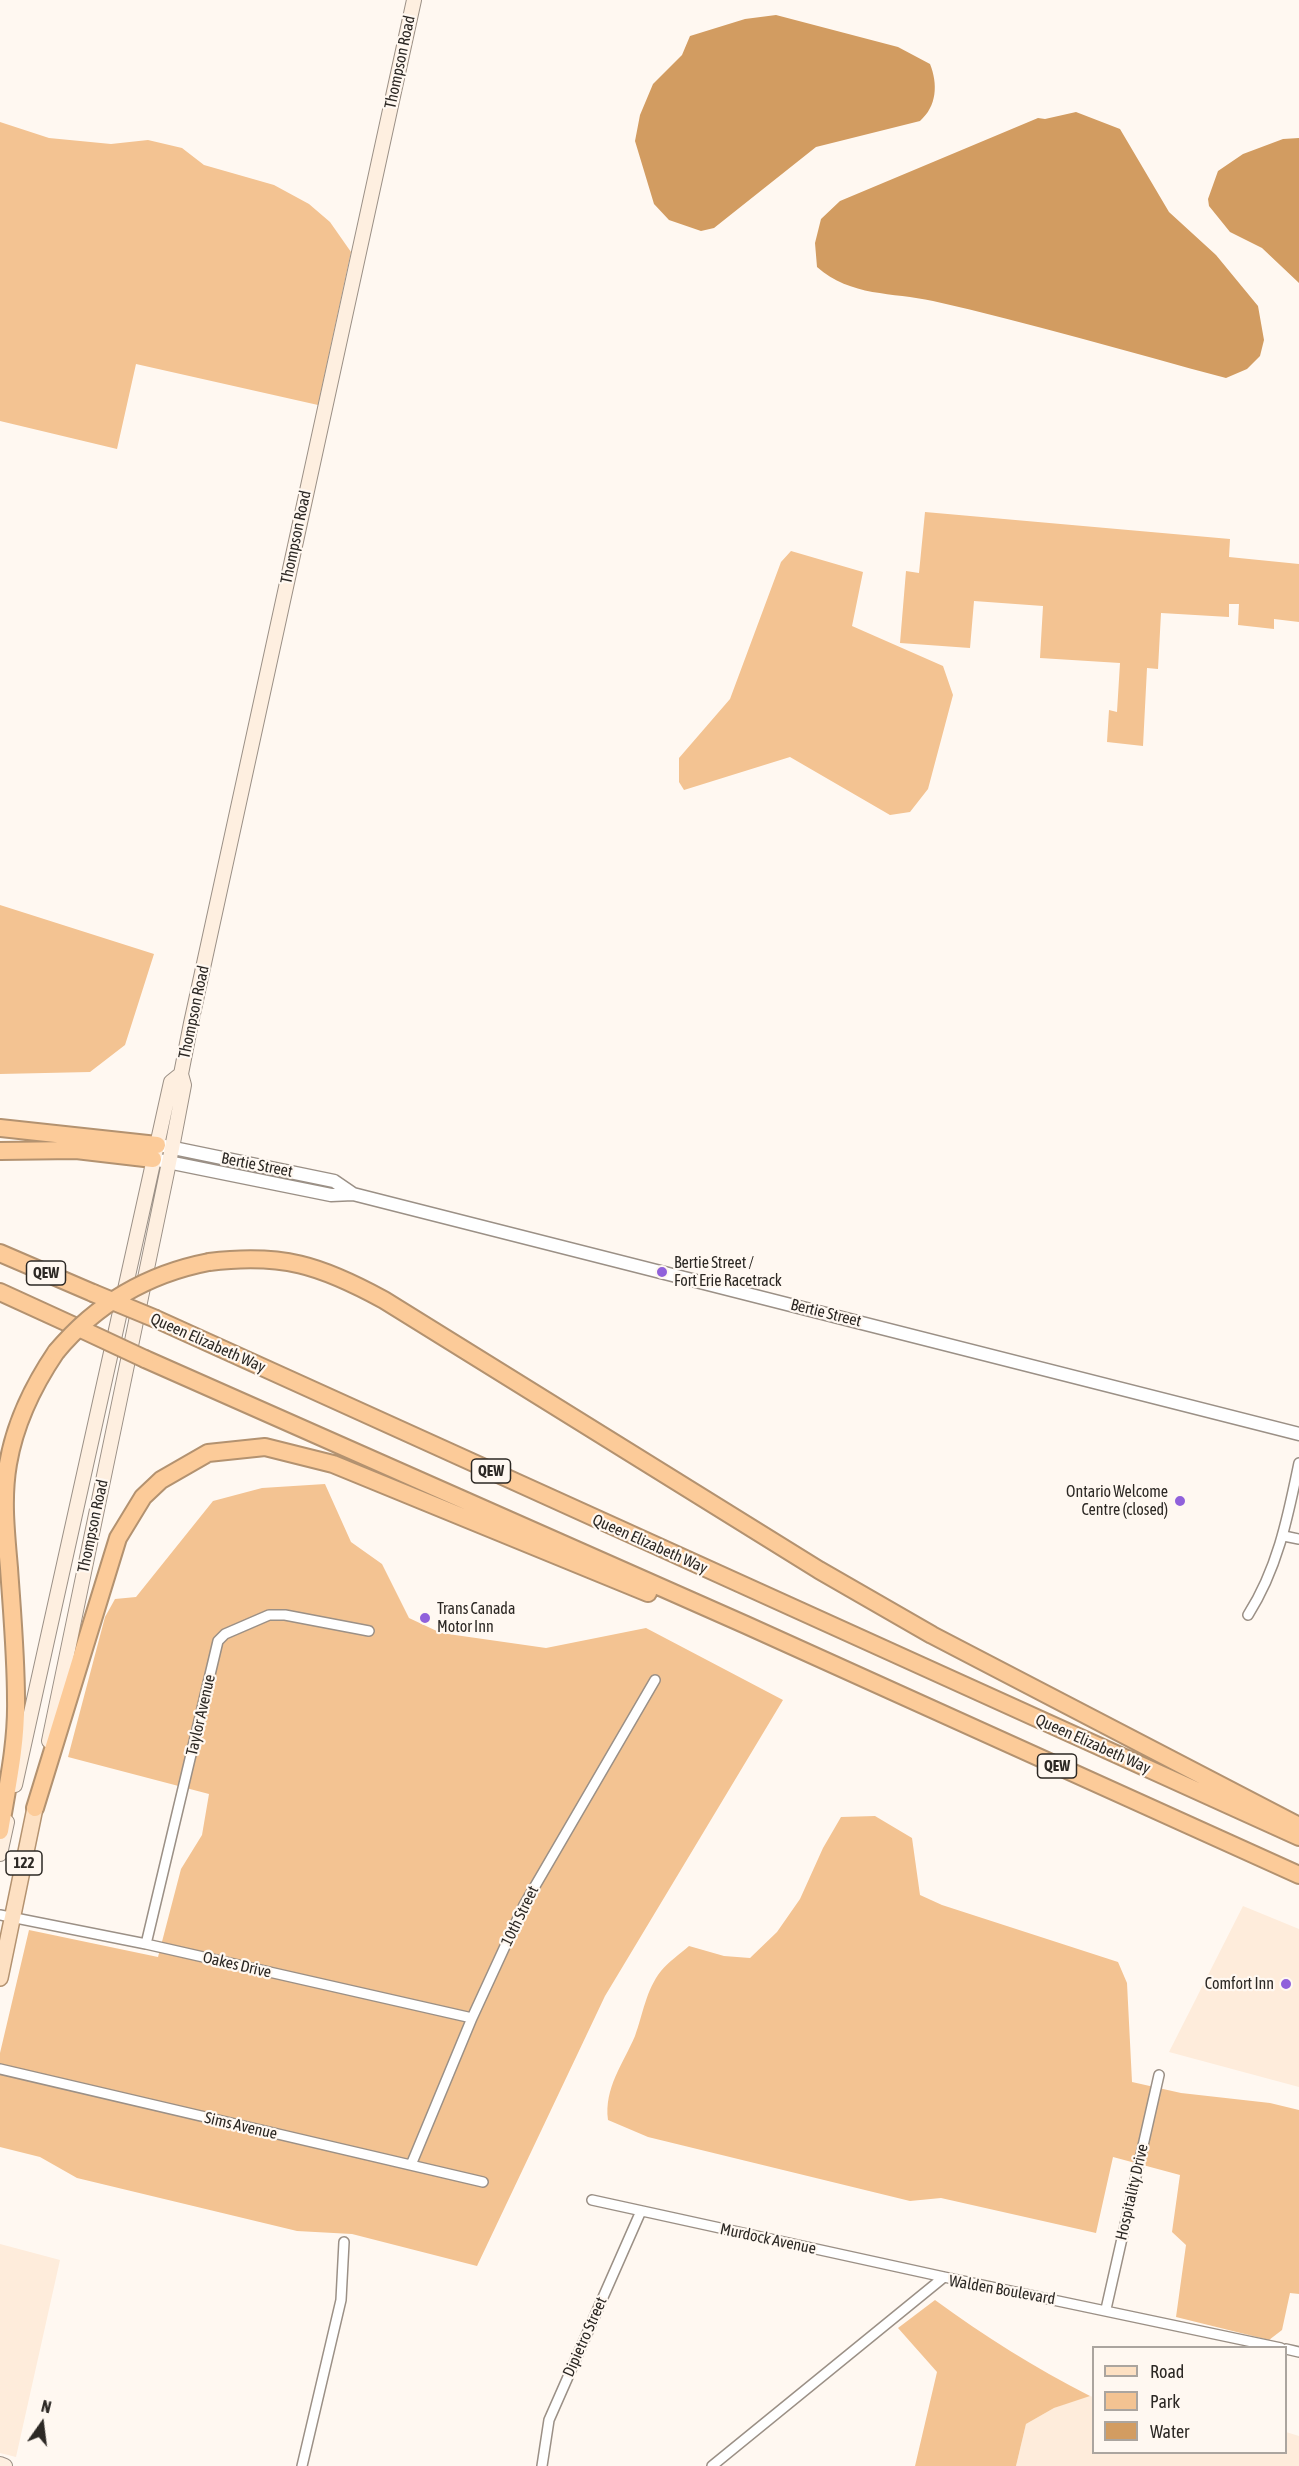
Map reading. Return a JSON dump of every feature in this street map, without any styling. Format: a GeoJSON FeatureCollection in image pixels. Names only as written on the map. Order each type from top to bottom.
{"type":"FeatureCollection","features":[{"type":"Feature","properties":{"kind":"highway"},"geometry":{"type":"LineString","coordinates":[[0,1128],[162,1154]]}},
{"type":"Feature","properties":{"kind":"highway"},"geometry":{"type":"LineString","coordinates":[[0,1151],[76,1150],[162,1154]]}},
{"type":"Feature","properties":{"kind":"highway","name":"Queen Elizabeth Way"},"geometry":{"type":"LineString","coordinates":[[0,1252],[156,1319],[1299,1837]]}},
{"type":"Feature","properties":{"kind":"highway"},"geometry":{"type":"LineString","coordinates":[[0,1831],[14,1740],[16,1703],[15,1654],[5,1521],[6,1483],[12,1442],[33,1390],[56,1352],[77,1329],[112,1299],[146,1281],[187,1266],[245,1258],[312,1266],[348,1280],[384,1300],[819,1570],[932,1635],[1299,1826]]}},
{"type":"Feature","properties":{"kind":"highway","name":"QEW"},"geometry":{"type":"LineString","coordinates":[[0,1292],[1299,1875]]}},
{"type":"Feature","properties":{"kind":"highway"},"geometry":{"type":"LineString","coordinates":[[35,1808],[118,1538],[143,1497],[161,1479],[208,1453],[265,1446],[333,1464],[642,1592],[746,1625]]}},
{"type":"Feature","properties":{"kind":"main road","name":"Thompson Road"},"geometry":{"type":"LineString","coordinates":[[0,1978],[7,1916],[35,1808],[162,1154],[171,1082],[181,1074],[414,0]]}},
{"type":"Feature","properties":{"kind":"main road","name":"Thompson Road"},"geometry":{"type":"LineString","coordinates":[[0,1854],[162,1154]]}},
{"type":"Feature","properties":{"kind":"main road"},"geometry":{"type":"LineString","coordinates":[[0,2464],[5,2466]]}},
{"type":"Feature","properties":{"kind":"street","name":"Bertie Street"},"geometry":{"type":"LineString","coordinates":[[162,1154],[331,1194],[353,1194],[1299,1434]]}},
{"type":"Feature","properties":{"kind":"street"},"geometry":{"type":"LineString","coordinates":[[1248,1615],[1259,1598],[1284,1536],[1299,1463]]}},
{"type":"Feature","properties":{"kind":"street"},"geometry":{"type":"LineString","coordinates":[[1284,1536],[1299,1539]]}},
{"type":"Feature","properties":{"kind":"street","name":"Taylor Avenue"},"geometry":{"type":"LineString","coordinates":[[146,1944],[218,1641],[225,1634],[269,1615],[285,1615],[369,1631]]}},
{"type":"Feature","properties":{"kind":"street","name":"10th Street"},"geometry":{"type":"LineString","coordinates":[[411,2165],[472,2018],[524,1905],[656,1680]]}},
{"type":"Feature","properties":{"kind":"street","name":"Oakes Drive"},"geometry":{"type":"LineString","coordinates":[[7,1916],[146,1944],[472,2018]]}},
{"type":"Feature","properties":{"kind":"street","name":"Sims Avenue"},"geometry":{"type":"LineString","coordinates":[[0,2069],[483,2182]]}},
{"type":"Feature","properties":{"kind":"street","name":"Hospitality Drive"},"geometry":{"type":"LineString","coordinates":[[1106,2309],[1159,2075]]}},
{"type":"Feature","properties":{"kind":"street","name":"Murdock Avenue"},"geometry":{"type":"LineString","coordinates":[[592,2200],[944,2277]]}},
{"type":"Feature","properties":{"kind":"street","name":"Dipietro Street"},"geometry":{"type":"LineString","coordinates":[[542,2466],[549,2420],[640,2211]]}},
{"type":"Feature","properties":{"kind":"street"},"geometry":{"type":"LineString","coordinates":[[302,2466],[341,2300],[344,2242]]}},
{"type":"Feature","properties":{"kind":"street","name":"Walden Boulevard"},"geometry":{"type":"LineString","coordinates":[[712,2466],[944,2277],[1106,2309],[1272,2346]]}},
{"type":"Feature","properties":{"kind":"shaded area"},"geometry":{"type":"Polygon","coordinates":[[[1243,1906],[1299,1929],[1299,2087],[1169,2052],[1243,1906]]]}},
{"type":"Feature","properties":{"kind":"shaded area"},"geometry":{"type":"Polygon","coordinates":[[[0,2244],[60,2260],[16,2457],[0,2453],[0,2244]]]}},
{"type":"Feature","properties":{"kind":"shaded area"},"geometry":{"type":"Polygon","coordinates":[[[1087,2395],[1092,2397],[1092,2454],[1287,2454],[1287,2432],[1299,2436],[1299,2466],[1016,2466],[1026,2424],[1054,2408],[1087,2395]]]}},
{"type":"Feature","properties":{"kind":"green space"},"geometry":{"type":"Polygon","coordinates":[[[0,122],[49,138],[111,144],[148,140],[182,148],[204,165],[274,185],[309,204],[330,222],[351,252],[318,405],[136,364],[117,449],[0,421],[0,122]]]}},
{"type":"Feature","properties":{"kind":"green space"},"geometry":{"type":"Polygon","coordinates":[[[925,512],[1230,539],[1229,557],[1299,564],[1299,622],[1274,619],[1274,629],[1238,625],[1239,604],[1229,604],[1229,617],[1161,613],[1158,669],[1147,668],[1143,746],[1107,742],[1109,710],[1117,712],[1120,663],[1040,658],[1043,606],[974,601],[970,648],[900,643],[906,571],[919,573],[925,512]]]}},
{"type":"Feature","properties":{"kind":"green space"},"geometry":{"type":"Polygon","coordinates":[[[791,551],[863,572],[852,626],[943,666],[953,695],[928,789],[910,812],[890,815],[790,757],[684,790],[679,782],[679,758],[730,699],[781,562],[791,551]]]}},
{"type":"Feature","properties":{"kind":"green space"},"geometry":{"type":"Polygon","coordinates":[[[0,905],[154,954],[125,1045],[90,1072],[0,1074],[0,905]]]}},
{"type":"Feature","properties":{"kind":"green space"},"geometry":{"type":"Polygon","coordinates":[[[325,1484],[351,1542],[382,1564],[409,1618],[441,1633],[546,1648],[646,1628],[783,1700],[605,1996],[477,2266],[352,2234],[297,2231],[77,2178],[40,2157],[0,2147],[0,2053],[29,1930],[158,1957],[181,1869],[202,1835],[209,1794],[68,1757],[105,1617],[115,1599],[136,1597],[213,1501],[262,1488],[325,1484]]]}},
{"type":"Feature","properties":{"kind":"green space"},"geometry":{"type":"Polygon","coordinates":[[[875,1816],[912,1838],[920,1895],[942,1905],[1118,1962],[1127,1983],[1132,2082],[1181,2093],[1270,2103],[1299,2110],[1299,2294],[1290,2293],[1282,2330],[1269,2340],[1176,2317],[1186,2245],[1172,2232],[1180,2175],[1113,2157],[1096,2233],[941,2198],[910,2201],[648,2137],[608,2120],[612,2087],[635,2036],[645,2002],[656,1978],[664,1968],[689,1946],[724,1956],[750,1958],[777,1932],[800,1899],[823,1848],[841,1817],[875,1816]]]}},
{"type":"Feature","properties":{"kind":"green space"},"geometry":{"type":"Polygon","coordinates":[[[935,2300],[1010,2351],[1090,2396],[1054,2408],[1026,2424],[1016,2466],[915,2466],[937,2372],[898,2328],[935,2300]]]}},
{"type":"Feature","properties":{"kind":"water"},"geometry":{"type":"Polygon","coordinates":[[[776,15],[898,47],[930,64],[935,87],[930,109],[920,121],[816,147],[714,228],[701,231],[669,220],[654,204],[635,141],[640,115],[653,84],[682,55],[690,36],[745,19],[776,15]]]}},
{"type":"Feature","properties":{"kind":"water"},"geometry":{"type":"Polygon","coordinates":[[[1076,112],[1120,129],[1169,212],[1216,255],[1258,306],[1264,340],[1260,356],[1247,369],[1226,378],[1043,328],[933,301],[858,289],[830,277],[817,267],[815,243],[821,219],[840,201],[1038,118],[1045,119],[1076,112]]]}},
{"type":"Feature","properties":{"kind":"water"},"geometry":{"type":"Polygon","coordinates":[[[1299,138],[1299,283],[1262,248],[1230,232],[1209,206],[1208,199],[1218,171],[1243,154],[1283,139],[1299,138]]]}},
{"type":"Feature","properties":{"kind":"place","name":"Bertie Street / Fort Erie Racetrack"},"geometry":{"type":"Point","coordinates":[662,1272]}},
{"type":"Feature","properties":{"kind":"place","name":"Ontario Welcome Centre (closed)"},"geometry":{"type":"Point","coordinates":[1180,1501]}},
{"type":"Feature","properties":{"kind":"place","name":"Trans Canada Motor Inn"},"geometry":{"type":"Point","coordinates":[425,1618]}},
{"type":"Feature","properties":{"kind":"place","name":"Comfort Inn"},"geometry":{"type":"Point","coordinates":[1286,1984]}}]}
